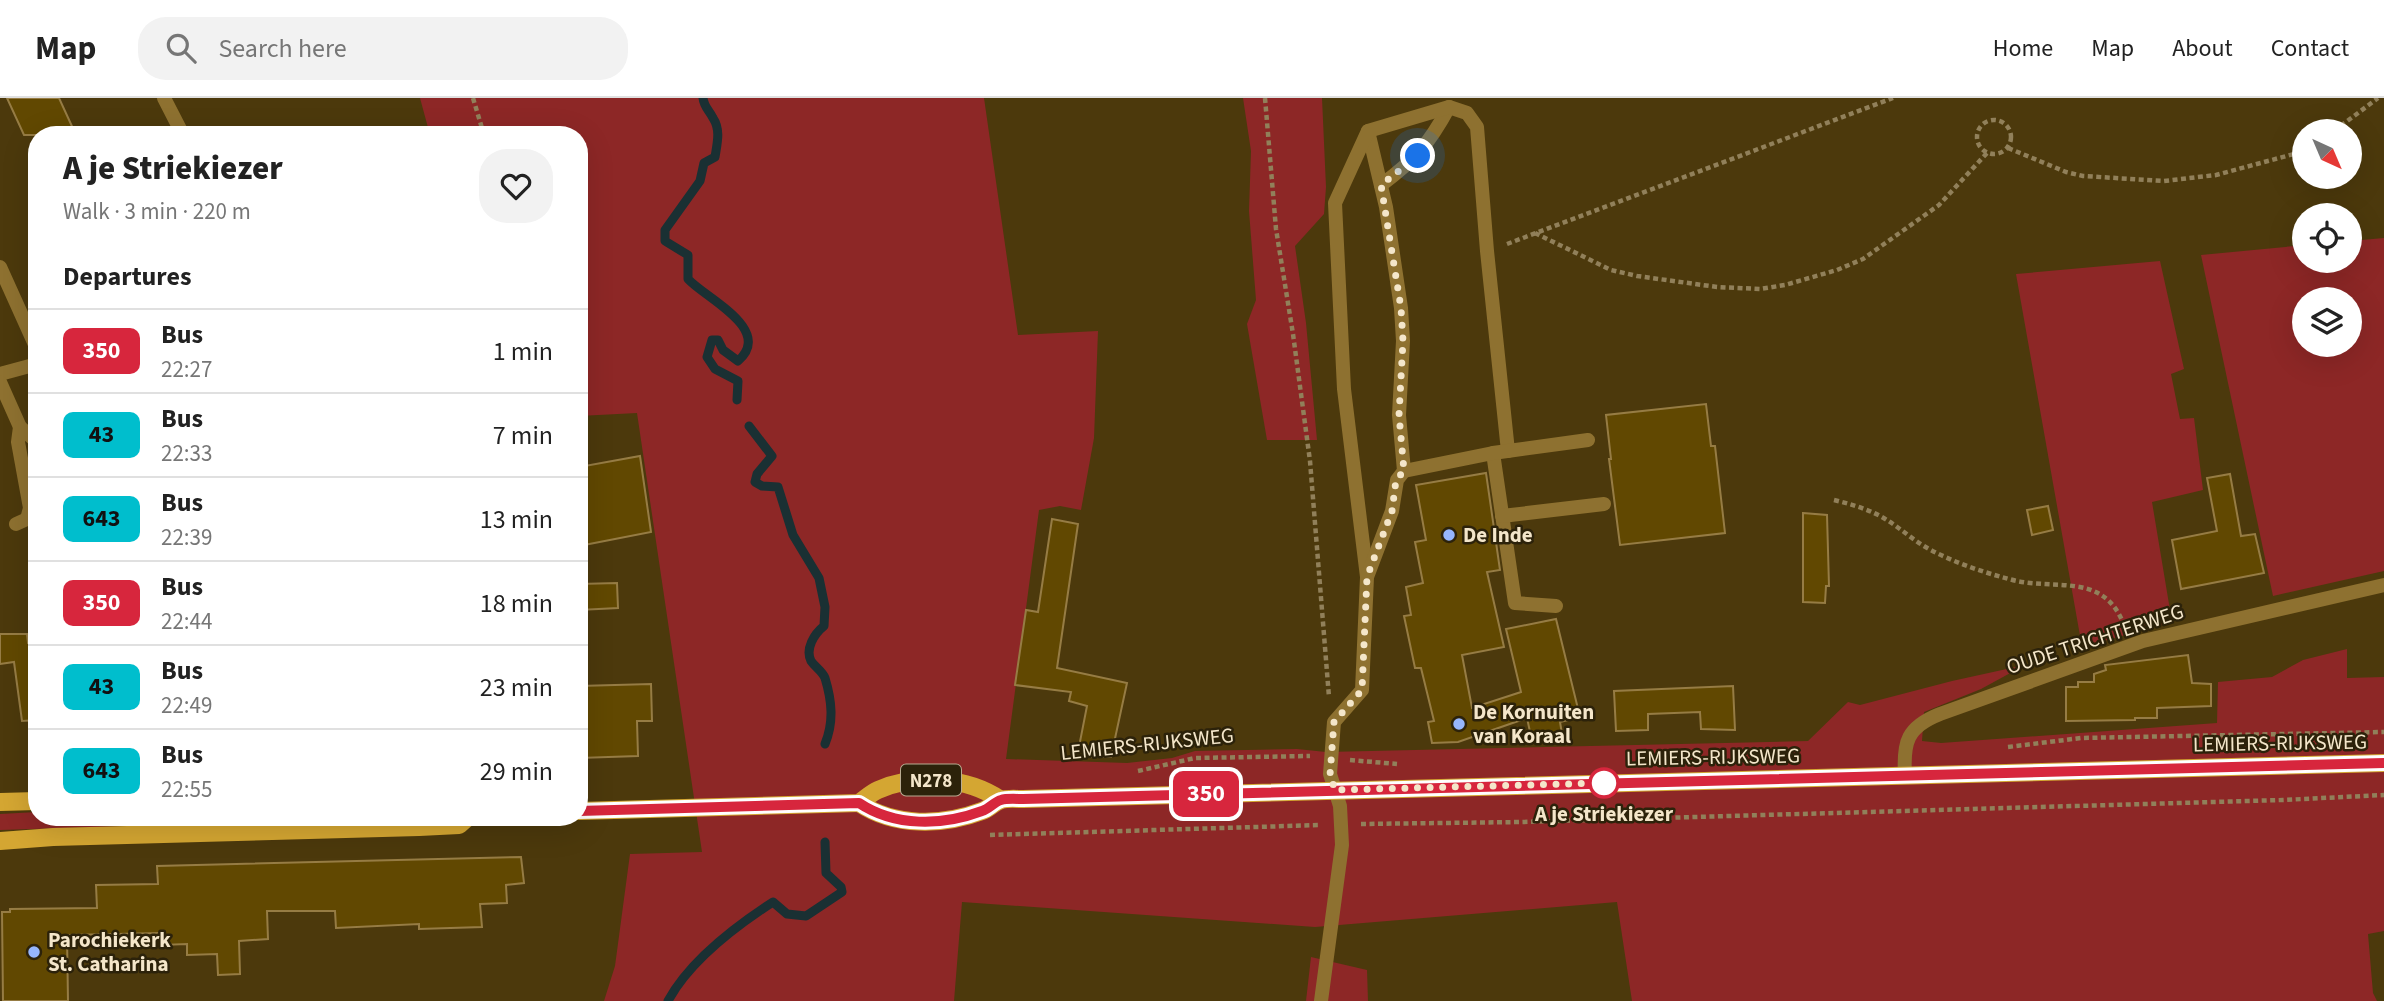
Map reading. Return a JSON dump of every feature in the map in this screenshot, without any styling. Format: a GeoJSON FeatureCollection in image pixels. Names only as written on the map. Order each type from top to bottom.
{"type":"FeatureCollection","features":[{"type":"Feature","properties":{"kind":"main road","name":"LEMIERS-RIJKSWEG"},"geometry":{"type":"LineString","coordinates":[[859,803],[874,813],[908,821],[934,822],[984,811],[1001,800],[2384,763]]}},
{"type":"Feature","properties":{"kind":"main road","name":"LEMIERS-RIJKSWEG"},"geometry":{"type":"LineString","coordinates":[[588,811],[859,803],[877,791],[924,780],[954,782],[986,789],[1001,800]]}},
{"type":"Feature","properties":{"kind":"main road"},"geometry":{"type":"LineString","coordinates":[[0,802],[28,801]]}},
{"type":"Feature","properties":{"kind":"main road"},"geometry":{"type":"LineString","coordinates":[[0,841],[52,837],[438,826]]}},
{"type":"Feature","properties":{"kind":"street"},"geometry":{"type":"LineString","coordinates":[[164,98],[178,126]]}},
{"type":"Feature","properties":{"kind":"street"},"geometry":{"type":"LineString","coordinates":[[1381,185],[1418,156],[1449,107]]}},
{"type":"Feature","properties":{"kind":"street"},"geometry":{"type":"LineString","coordinates":[[1321,1001],[1342,845],[1340,806],[1330,775],[1334,722],[1362,690],[1367,577],[1344,389],[1335,203],[1368,131],[1449,107],[1467,113],[1477,127],[1508,451]]}},
{"type":"Feature","properties":{"kind":"street"},"geometry":{"type":"LineString","coordinates":[[1368,131],[1381,185],[1401,308],[1403,341],[1399,415],[1404,471]]}},
{"type":"Feature","properties":{"kind":"street"},"geometry":{"type":"LineString","coordinates":[[0,267],[28,329]]}},
{"type":"Feature","properties":{"kind":"street"},"geometry":{"type":"LineString","coordinates":[[0,374],[28,366]]}},
{"type":"Feature","properties":{"kind":"street"},"geometry":{"type":"LineString","coordinates":[[0,382],[20,427],[28,434]]}},
{"type":"Feature","properties":{"kind":"street"},"geometry":{"type":"LineString","coordinates":[[20,427],[18,442],[28,497]]}},
{"type":"Feature","properties":{"kind":"street"},"geometry":{"type":"LineString","coordinates":[[1367,577],[1392,511],[1396,480],[1404,471],[1493,453],[1588,440]]}},
{"type":"Feature","properties":{"kind":"street"},"geometry":{"type":"LineString","coordinates":[[1493,453],[1515,603],[1556,606]]}},
{"type":"Feature","properties":{"kind":"street"},"geometry":{"type":"LineString","coordinates":[[1502,516],[1604,504]]}},
{"type":"Feature","properties":{"kind":"street"},"geometry":{"type":"LineString","coordinates":[[16,524],[27,519],[28,515]]}},
{"type":"Feature","properties":{"kind":"street","name":"OUDE TRICHTERWEG"},"geometry":{"type":"LineString","coordinates":[[1905,775],[1906,742],[1914,729],[1925,721],[2132,645],[2384,585]]}},
{"type":"Feature","properties":{"kind":"path"},"geometry":{"type":"LineString","coordinates":[[473,98],[481,126]]}},
{"type":"Feature","properties":{"kind":"path"},"geometry":{"type":"LineString","coordinates":[[1265,98],[1276,229],[1310,461],[1327,684],[1334,722]]}},
{"type":"Feature","properties":{"kind":"path"},"geometry":{"type":"LineString","coordinates":[[1487,251],[1893,98]]}},
{"type":"Feature","properties":{"kind":"path"},"geometry":{"type":"LineString","coordinates":[[2350,119],[2378,98]]}},
{"type":"Feature","properties":{"kind":"path"},"geometry":{"type":"LineString","coordinates":[[1998,120],[2008,126],[2012,137],[2008,148],[1999,154],[1987,153],[1979,145],[1977,134],[1987,121],[1998,120]]}},
{"type":"Feature","properties":{"kind":"path"},"geometry":{"type":"LineString","coordinates":[[2008,148],[2082,176],[2164,181],[2216,175],[2292,155]]}},
{"type":"Feature","properties":{"kind":"path"},"geometry":{"type":"LineString","coordinates":[[1535,233],[1611,270],[1637,276],[1717,287],[1760,289],[1786,285],[1837,270],[1863,259],[1939,205],[1987,153]]}},
{"type":"Feature","properties":{"kind":"path"},"geometry":{"type":"LineString","coordinates":[[1834,500],[1880,516],[1929,549],[1984,571],[2031,583],[2091,588],[2104,596],[2121,617],[2132,645]]}},
{"type":"Feature","properties":{"kind":"path","name":"LEMIERS-RIJKSWEG"},"geometry":{"type":"LineString","coordinates":[[2000,748],[2081,738],[2384,732]]}},
{"type":"Feature","properties":{"kind":"path","name":"LEMIERS-RIJKSWEG"},"geometry":{"type":"LineString","coordinates":[[1134,772],[1195,758],[1294,755],[1332,759]]}},
{"type":"Feature","properties":{"kind":"path"},"geometry":{"type":"LineString","coordinates":[[999,834],[1496,823],[1900,808],[2283,800],[2384,795]]}},
{"type":"Feature","properties":{"kind":"shaded area"},"geometry":{"type":"Polygon","coordinates":[[[420,98],[984,98],[1018,335],[1098,331],[1094,438],[1081,510],[1060,506],[1039,510],[1006,759],[1127,763],[1172,758],[1195,751],[1297,749],[1326,752],[1808,741],[1848,702],[1860,705],[2025,665],[1981,689],[1924,712],[1922,741],[1941,743],[2217,723],[2218,682],[2272,677],[2303,660],[2347,649],[2347,678],[2384,677],[2384,931],[2368,934],[2373,993],[2377,1001],[1632,1001],[1617,902],[1315,927],[962,902],[954,1001],[604,1001],[615,966],[630,854],[702,852],[637,413],[588,416],[588,126],[428,126],[420,98]]]}},
{"type":"Feature","properties":{"kind":"shaded area"},"geometry":{"type":"Polygon","coordinates":[[[1243,98],[1322,98],[1326,187],[1324,214],[1295,246],[1306,323],[1317,440],[1267,440],[1247,324],[1256,300],[1249,211],[1251,151],[1243,98]]]}},
{"type":"Feature","properties":{"kind":"shaded area"},"geometry":{"type":"Polygon","coordinates":[[[2384,238],[2384,571],[2273,596],[2201,255],[2292,246],[2292,273],[2362,273],[2362,240],[2384,238]]]}},
{"type":"Feature","properties":{"kind":"shaded area"},"geometry":{"type":"Polygon","coordinates":[[[2160,261],[2184,369],[2171,374],[2180,419],[2194,418],[2203,490],[2152,502],[2172,622],[2082,647],[2016,274],[2160,261]]]}},
{"type":"Feature","properties":{"kind":"shaded area"},"geometry":{"type":"Polygon","coordinates":[[[28,812],[28,826],[128,826],[0,830],[0,814],[28,812]]]}},
{"type":"Feature","properties":{"kind":"shaded area"},"geometry":{"type":"Polygon","coordinates":[[[1311,957],[1367,970],[1368,1001],[1306,1001],[1311,957]]]}},
{"type":"Feature","properties":{"kind":"building"},"geometry":{"type":"Polygon","coordinates":[[[7,98],[59,98],[72,126],[28,126],[28,135],[24,135],[7,98]]]}},
{"type":"Feature","properties":{"kind":"building"},"geometry":{"type":"Polygon","coordinates":[[[1706,404],[1711,446],[1715,446],[1725,533],[1620,545],[1606,415],[1706,404]]]}},
{"type":"Feature","properties":{"kind":"building"},"geometry":{"type":"Polygon","coordinates":[[[640,456],[651,532],[588,544],[588,465],[640,456]]]}},
{"type":"Feature","properties":{"kind":"building"},"geometry":{"type":"Polygon","coordinates":[[[1486,473],[1500,570],[1487,572],[1504,647],[1462,655],[1472,708],[1521,692],[1506,629],[1556,619],[1580,717],[1560,722],[1562,734],[1532,741],[1527,718],[1458,742],[1432,743],[1428,722],[1434,721],[1421,668],[1415,668],[1404,616],[1411,615],[1406,587],[1423,583],[1415,542],[1426,540],[1416,485],[1486,473]]]}},
{"type":"Feature","properties":{"kind":"building"},"geometry":{"type":"Polygon","coordinates":[[[2230,474],[2241,536],[2255,534],[2264,573],[2181,589],[2172,540],[2217,531],[2207,478],[2230,474]]]}},
{"type":"Feature","properties":{"kind":"building"},"geometry":{"type":"Polygon","coordinates":[[[2048,506],[2053,530],[2032,535],[2027,510],[2048,506]]]}},
{"type":"Feature","properties":{"kind":"building"},"geometry":{"type":"Polygon","coordinates":[[[1803,513],[1827,515],[1829,586],[1826,586],[1825,603],[1803,602],[1803,513]]]}},
{"type":"Feature","properties":{"kind":"building"},"geometry":{"type":"Polygon","coordinates":[[[1052,519],[1078,524],[1057,668],[1127,683],[1111,757],[1077,757],[1087,706],[1069,701],[1071,692],[1015,685],[1026,610],[1038,612],[1052,519]]]}},
{"type":"Feature","properties":{"kind":"building"},"geometry":{"type":"Polygon","coordinates":[[[617,583],[618,608],[588,610],[588,584],[617,583]]]}},
{"type":"Feature","properties":{"kind":"building"},"geometry":{"type":"Polygon","coordinates":[[[0,634],[27,634],[28,721],[22,721],[14,662],[0,664],[0,634]]]}},
{"type":"Feature","properties":{"kind":"building"},"geometry":{"type":"Polygon","coordinates":[[[2188,655],[2192,683],[2211,684],[2211,706],[2157,708],[2157,718],[2066,721],[2066,687],[2078,687],[2078,682],[2094,682],[2094,674],[2106,670],[2105,665],[2188,655]]]}},
{"type":"Feature","properties":{"kind":"building"},"geometry":{"type":"Polygon","coordinates":[[[651,684],[652,721],[637,721],[638,756],[588,758],[588,686],[651,684]]]}},
{"type":"Feature","properties":{"kind":"building"},"geometry":{"type":"Polygon","coordinates":[[[1733,686],[1735,730],[1701,729],[1700,712],[1648,714],[1648,730],[1616,731],[1614,691],[1733,686]]]}},
{"type":"Feature","properties":{"kind":"building"},"geometry":{"type":"Polygon","coordinates":[[[521,857],[524,883],[506,885],[507,903],[480,904],[482,927],[419,929],[419,924],[336,928],[335,911],[267,911],[268,939],[239,941],[240,974],[218,975],[217,954],[187,955],[187,944],[161,945],[161,933],[67,935],[68,1001],[3,1001],[2,912],[10,912],[10,909],[97,908],[96,885],[158,884],[157,866],[521,857]]]}},
{"type":"Feature","properties":{"kind":"waterway"},"geometry":{"type":"LineString","coordinates":[[703,98],[717,127],[715,157],[704,163],[700,181],[665,230],[665,241],[688,255],[688,279],[733,315],[748,337],[747,349],[738,361],[723,350],[718,340],[712,340],[707,357],[715,369],[738,381],[737,400]]}},
{"type":"Feature","properties":{"kind":"waterway"},"geometry":{"type":"LineString","coordinates":[[749,426],[772,456],[757,474],[755,482],[762,486],[778,487],[793,535],[819,578],[825,607],[824,626],[814,637],[809,656],[825,678],[829,695],[831,720],[825,744]]}},
{"type":"Feature","properties":{"kind":"waterway"},"geometry":{"type":"LineString","coordinates":[[668,1001],[688,972],[701,959],[744,922],[773,902],[787,914],[806,916],[842,892],[841,887],[826,873],[825,842]]}},
{"type":"Feature","properties":{"kind":"bus line","name":"350"},"geometry":{"type":"LineString","coordinates":[[588,811],[859,803],[874,813],[908,821],[934,822],[984,811],[1001,800],[1023,799],[2384,763]]}},
{"type":"Feature","properties":{"kind":"place","name":"De Inde"},"geometry":{"type":"Point","coordinates":[1449,535]}},
{"type":"Feature","properties":{"kind":"place","name":"De Kornuiten van Koraal"},"geometry":{"type":"Point","coordinates":[1459,724]}},
{"type":"Feature","properties":{"kind":"place","name":"A je Striekiezer"},"geometry":{"type":"Point","coordinates":[1604,783]}},
{"type":"Feature","properties":{"kind":"place","name":"Parochiekerk St. Catharina"},"geometry":{"type":"Point","coordinates":[34,952]}},
{"type":"Feature","properties":{"kind":"route"},"geometry":{"type":"LineString","coordinates":[[1418,156],[1381,185],[1401,308],[1403,341],[1399,415],[1404,471],[1396,480],[1392,511],[1367,577],[1362,690],[1334,722],[1330,775],[1335,790],[1604,783]]}}]}
